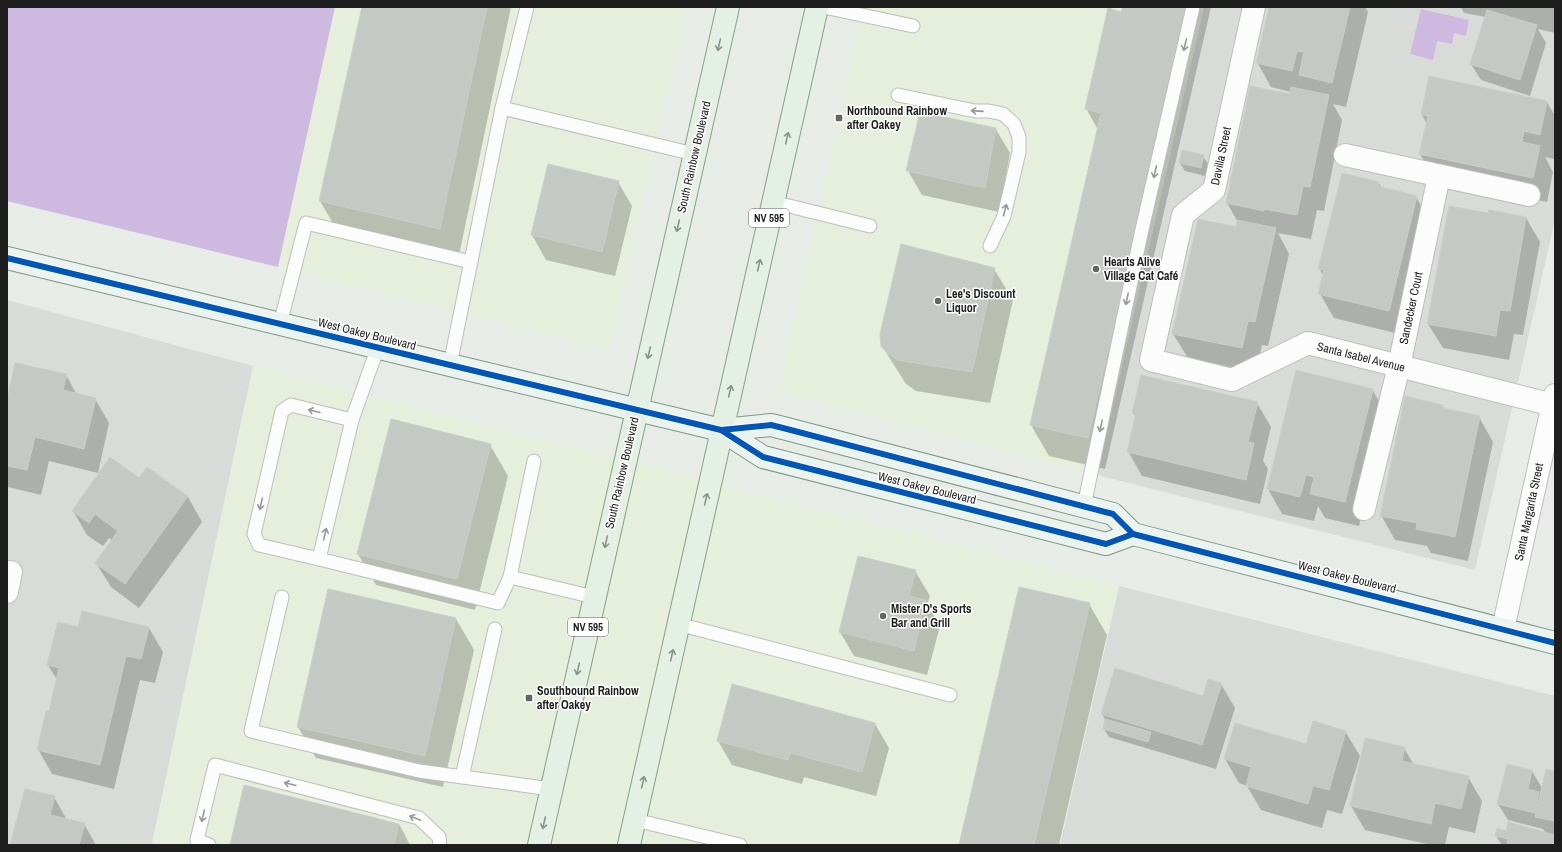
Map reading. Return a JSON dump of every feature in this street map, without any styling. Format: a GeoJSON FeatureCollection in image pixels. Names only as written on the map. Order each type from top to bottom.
{"type":"FeatureCollection","features":[{"type":"Feature","properties":{"kind":"main road","name":"South Rainbow Boulevard"},"geometry":{"type":"LineString","coordinates":[[539,845],[636,409],[728,7]]}},
{"type":"Feature","properties":{"kind":"main road","name":"NV 595"},"geometry":{"type":"LineString","coordinates":[[629,845],[817,7]]}},
{"type":"Feature","properties":{"kind":"main road","name":"West Oakey Boulevard"},"geometry":{"type":"LineString","coordinates":[[7,258],[721,430],[763,457],[1106,544],[1133,534]]}},
{"type":"Feature","properties":{"kind":"main road","name":"West Oakey Boulevard"},"geometry":{"type":"LineString","coordinates":[[721,430],[771,425],[1112,514],[1133,534],[1555,643]]}},
{"type":"Feature","properties":{"kind":"street","name":"Davilla Street"},"geometry":{"type":"LineString","coordinates":[[1150,360],[1183,215],[1214,190],[1254,7]]}},
{"type":"Feature","properties":{"kind":"street"},"geometry":{"type":"LineString","coordinates":[[1345,155],[1529,195]]}},
{"type":"Feature","properties":{"kind":"street","name":"Sandecker Court"},"geometry":{"type":"LineString","coordinates":[[1364,509],[1398,366],[1439,176]]}},
{"type":"Feature","properties":{"kind":"street","name":"Santa Isabel Avenue"},"geometry":{"type":"LineString","coordinates":[[1150,360],[1232,380],[1308,344],[1398,366],[1554,400]]}},
{"type":"Feature","properties":{"kind":"street","name":"Santa Margarita Street"},"geometry":{"type":"LineString","coordinates":[[1503,629],[1554,400]]}},
{"type":"Feature","properties":{"kind":"lane"},"geometry":{"type":"LineString","coordinates":[[450,365],[502,108],[527,7]]}},
{"type":"Feature","properties":{"kind":"lane"},"geometry":{"type":"LineString","coordinates":[[824,7],[913,26]]}},
{"type":"Feature","properties":{"kind":"lane"},"geometry":{"type":"LineString","coordinates":[[1084,506],[1141,234],[1193,7]]}},
{"type":"Feature","properties":{"kind":"lane"},"geometry":{"type":"LineString","coordinates":[[898,95],[975,111],[990,111],[1003,114],[1014,124],[1019,137],[1019,152],[1004,216],[990,246]]}},
{"type":"Feature","properties":{"kind":"lane"},"geometry":{"type":"LineString","coordinates":[[502,108],[694,154]]}},
{"type":"Feature","properties":{"kind":"lane"},"geometry":{"type":"LineString","coordinates":[[773,202],[870,226]]}},
{"type":"Feature","properties":{"kind":"lane"},"geometry":{"type":"LineString","coordinates":[[280,324],[306,224],[470,262]]}},
{"type":"Feature","properties":{"kind":"lane"},"geometry":{"type":"LineString","coordinates":[[319,559],[352,420],[378,348]]}},
{"type":"Feature","properties":{"kind":"lane"},"geometry":{"type":"LineString","coordinates":[[352,420],[291,405],[282,411],[254,534],[259,545],[498,603],[510,577],[534,461]]}},
{"type":"Feature","properties":{"kind":"lane"},"geometry":{"type":"LineString","coordinates":[[510,577],[594,597]]}},
{"type":"Feature","properties":{"kind":"lane"},"geometry":{"type":"LineString","coordinates":[[282,597],[251,730],[419,771],[551,789]]}},
{"type":"Feature","properties":{"kind":"lane"},"geometry":{"type":"LineString","coordinates":[[678,624],[950,695]]}},
{"type":"Feature","properties":{"kind":"lane"},"geometry":{"type":"LineString","coordinates":[[462,777],[495,629]]}},
{"type":"Feature","properties":{"kind":"lane"},"geometry":{"type":"LineString","coordinates":[[208,845],[197,840],[215,765],[419,818],[439,837],[440,845]]}},
{"type":"Feature","properties":{"kind":"lane"},"geometry":{"type":"LineString","coordinates":[[635,820],[740,845]]}},
{"type":"Feature","properties":{"kind":"shaded area"},"geometry":{"type":"Polygon","coordinates":[[[7,7],[335,7],[278,267],[7,201],[7,7]]]}},
{"type":"Feature","properties":{"kind":"shaded area"},"geometry":{"type":"Polygon","coordinates":[[[335,7],[686,7],[609,349],[278,267],[335,7]]]}},
{"type":"Feature","properties":{"kind":"shaded area"},"geometry":{"type":"Polygon","coordinates":[[[863,7],[1204,7],[1097,475],[778,391],[863,7]]]}},
{"type":"Feature","properties":{"kind":"shaded area"},"geometry":{"type":"Polygon","coordinates":[[[1204,7],[1555,7],[1555,220],[1475,570],[1097,475],[1204,7]]]}},
{"type":"Feature","properties":{"kind":"shaded area"},"geometry":{"type":"Polygon","coordinates":[[[1421,9],[1469,20],[1466,36],[1454,33],[1452,44],[1437,41],[1433,60],[1410,54],[1421,9]]]}},
{"type":"Feature","properties":{"kind":"shaded area"},"geometry":{"type":"Polygon","coordinates":[[[7,300],[253,366],[152,845],[7,845],[7,300]]]}},
{"type":"Feature","properties":{"kind":"shaded area"},"geometry":{"type":"Polygon","coordinates":[[[253,366],[1119,586],[1060,845],[162,845],[152,843],[253,366]]]}},
{"type":"Feature","properties":{"kind":"shaded area"},"geometry":{"type":"Polygon","coordinates":[[[1119,586],[1555,696],[1555,845],[1060,845],[1119,586]]]}},
{"type":"Feature","properties":{"kind":"building"},"geometry":{"type":"Polygon","coordinates":[[[362,7],[487,7],[440,229],[319,201],[362,7]]]}},
{"type":"Feature","properties":{"kind":"building","name":"Hearts Alive Village Cat Café"},"geometry":{"type":"Polygon","coordinates":[[[1123,7],[1186,7],[1088,438],[1030,425],[1101,113],[1085,109],[1108,8],[1121,12],[1123,7]]]}},
{"type":"Feature","properties":{"kind":"building"},"geometry":{"type":"Polygon","coordinates":[[[1269,7],[1350,7],[1332,83],[1299,75],[1304,52],[1297,51],[1292,71],[1256,63],[1269,7]]]}},
{"type":"Feature","properties":{"kind":"building"},"geometry":{"type":"Polygon","coordinates":[[[1487,10],[1537,25],[1520,80],[1470,64],[1487,10]]]}},
{"type":"Feature","properties":{"kind":"building"},"geometry":{"type":"Polygon","coordinates":[[[1429,76],[1547,101],[1540,135],[1524,131],[1522,142],[1540,146],[1533,178],[1419,154],[1428,116],[1421,115],[1429,76]]]}},
{"type":"Feature","properties":{"kind":"building"},"geometry":{"type":"Polygon","coordinates":[[[1250,86],[1290,94],[1291,87],[1329,95],[1310,187],[1303,186],[1297,215],[1264,209],[1264,211],[1226,203],[1250,86]]]}},
{"type":"Feature","properties":{"kind":"building"},"geometry":{"type":"Polygon","coordinates":[[[920,112],[996,128],[985,188],[906,171],[920,112]]]}},
{"type":"Feature","properties":{"kind":"building"},"geometry":{"type":"Polygon","coordinates":[[[1182,150],[1204,155],[1201,168],[1179,163],[1182,150]]]}},
{"type":"Feature","properties":{"kind":"building"},"geometry":{"type":"Polygon","coordinates":[[[548,164],[619,181],[602,252],[531,235],[548,164]]]}},
{"type":"Feature","properties":{"kind":"building"},"geometry":{"type":"Polygon","coordinates":[[[1342,173],[1379,182],[1378,186],[1417,196],[1389,311],[1318,294],[1324,270],[1318,269],[1342,173]]]}},
{"type":"Feature","properties":{"kind":"building"},"geometry":{"type":"Polygon","coordinates":[[[1449,206],[1488,213],[1489,210],[1526,217],[1510,311],[1500,310],[1496,336],[1427,324],[1449,206]]]}},
{"type":"Feature","properties":{"kind":"building"},"geometry":{"type":"Polygon","coordinates":[[[1198,219],[1236,227],[1237,220],[1276,228],[1255,322],[1248,321],[1242,348],[1172,334],[1198,219]]]}},
{"type":"Feature","properties":{"kind":"building","name":"Lee's Discount Liquor"},"geometry":{"type":"Polygon","coordinates":[[[901,244],[995,268],[972,372],[897,360],[887,353],[881,346],[880,334],[901,244]]]}},
{"type":"Feature","properties":{"kind":"building"},"geometry":{"type":"Polygon","coordinates":[[[15,363],[67,374],[63,390],[96,398],[84,449],[35,437],[27,470],[7,466],[7,399],[15,363]]]}},
{"type":"Feature","properties":{"kind":"building"},"geometry":{"type":"Polygon","coordinates":[[[1296,370],[1373,389],[1345,502],[1310,494],[1314,477],[1306,475],[1300,497],[1267,489],[1296,370]]]}},
{"type":"Feature","properties":{"kind":"building"},"geometry":{"type":"Polygon","coordinates":[[[1141,375],[1258,402],[1248,442],[1254,443],[1246,480],[1127,452],[1136,413],[1132,413],[1141,375]]]}},
{"type":"Feature","properties":{"kind":"building"},"geometry":{"type":"Polygon","coordinates":[[[1405,396],[1443,405],[1442,408],[1480,416],[1455,537],[1416,529],[1417,523],[1380,516],[1405,396]]]}},
{"type":"Feature","properties":{"kind":"building"},"geometry":{"type":"Polygon","coordinates":[[[391,419],[491,444],[457,579],[357,554],[391,419]]]}},
{"type":"Feature","properties":{"kind":"building"},"geometry":{"type":"Polygon","coordinates":[[[110,457],[139,478],[147,467],[188,496],[125,584],[95,563],[118,531],[95,514],[89,523],[72,511],[110,457]]]}},
{"type":"Feature","properties":{"kind":"building","name":"Mister D's Sports Bar and Grill"},"geometry":{"type":"Polygon","coordinates":[[[858,556],[916,570],[909,596],[926,600],[914,651],[839,632],[858,556]]]}},
{"type":"Feature","properties":{"kind":"building"},"geometry":{"type":"Polygon","coordinates":[[[1019,587],[1090,603],[1034,845],[959,845],[1019,587]]]}},
{"type":"Feature","properties":{"kind":"building"},"geometry":{"type":"Polygon","coordinates":[[[328,589],[456,618],[425,756],[297,727],[328,589]]]}},
{"type":"Feature","properties":{"kind":"building"},"geometry":{"type":"Polygon","coordinates":[[[82,611],[149,627],[141,659],[126,656],[100,765],[37,750],[46,711],[49,711],[59,668],[47,665],[58,622],[78,627],[82,611]]]}},
{"type":"Feature","properties":{"kind":"building"},"geometry":{"type":"Polygon","coordinates":[[[1115,668],[1203,696],[1208,679],[1222,683],[1202,745],[1101,714],[1115,668]]]}},
{"type":"Feature","properties":{"kind":"building"},"geometry":{"type":"Polygon","coordinates":[[[732,684],[875,723],[862,772],[790,753],[788,760],[717,741],[732,684]]]}},
{"type":"Feature","properties":{"kind":"building"},"geometry":{"type":"Polygon","coordinates":[[[1105,719],[1151,732],[1148,742],[1103,729],[1105,719]]]}},
{"type":"Feature","properties":{"kind":"building"},"geometry":{"type":"Polygon","coordinates":[[[1313,721],[1346,731],[1329,790],[1313,786],[1308,804],[1246,786],[1251,767],[1224,759],[1235,723],[1306,744],[1313,721]]]}},
{"type":"Feature","properties":{"kind":"building"},"geometry":{"type":"Polygon","coordinates":[[[1365,738],[1405,747],[1402,761],[1469,776],[1461,809],[1435,803],[1431,824],[1350,806],[1365,738]]]}},
{"type":"Feature","properties":{"kind":"building"},"geometry":{"type":"Polygon","coordinates":[[[1507,764],[1532,770],[1528,789],[1539,792],[1535,813],[1497,804],[1507,764]]]}},
{"type":"Feature","properties":{"kind":"building"},"geometry":{"type":"Polygon","coordinates":[[[1546,769],[1555,771],[1555,821],[1535,817],[1546,769]]]}},
{"type":"Feature","properties":{"kind":"building"},"geometry":{"type":"Polygon","coordinates":[[[244,785],[399,824],[394,845],[230,845],[244,785]]]}},
{"type":"Feature","properties":{"kind":"building"},"geometry":{"type":"Polygon","coordinates":[[[25,789],[55,796],[50,815],[85,823],[79,845],[10,845],[25,789]]]}},
{"type":"Feature","properties":{"kind":"building"},"geometry":{"type":"Polygon","coordinates":[[[1508,822],[1555,835],[1555,845],[1507,845],[1508,839],[1495,836],[1497,828],[1506,831],[1508,822]]]}},
{"type":"Feature","properties":{"kind":"cycle path"},"geometry":{"type":"LineString","coordinates":[[7,258],[721,430],[771,425],[1113,514],[1133,534],[1555,643]]}},
{"type":"Feature","properties":{"kind":"cycle path"},"geometry":{"type":"LineString","coordinates":[[721,430],[763,457],[1106,544],[1133,534]]}},
{"type":"Feature","properties":{"kind":"place","name":"Northbound Rainbow after Oakey"},"geometry":{"type":"Point","coordinates":[839,118]}},
{"type":"Feature","properties":{"kind":"place","name":"Hearts Alive Village Cat Café"},"geometry":{"type":"Point","coordinates":[1096,269]}},
{"type":"Feature","properties":{"kind":"place","name":"Lee's Discount Liquor"},"geometry":{"type":"Point","coordinates":[938,301]}},
{"type":"Feature","properties":{"kind":"place","name":"Mister D's Sports Bar and Grill"},"geometry":{"type":"Point","coordinates":[883,616]}},
{"type":"Feature","properties":{"kind":"place","name":"Southbound Rainbow after Oakey"},"geometry":{"type":"Point","coordinates":[529,698]}}]}
